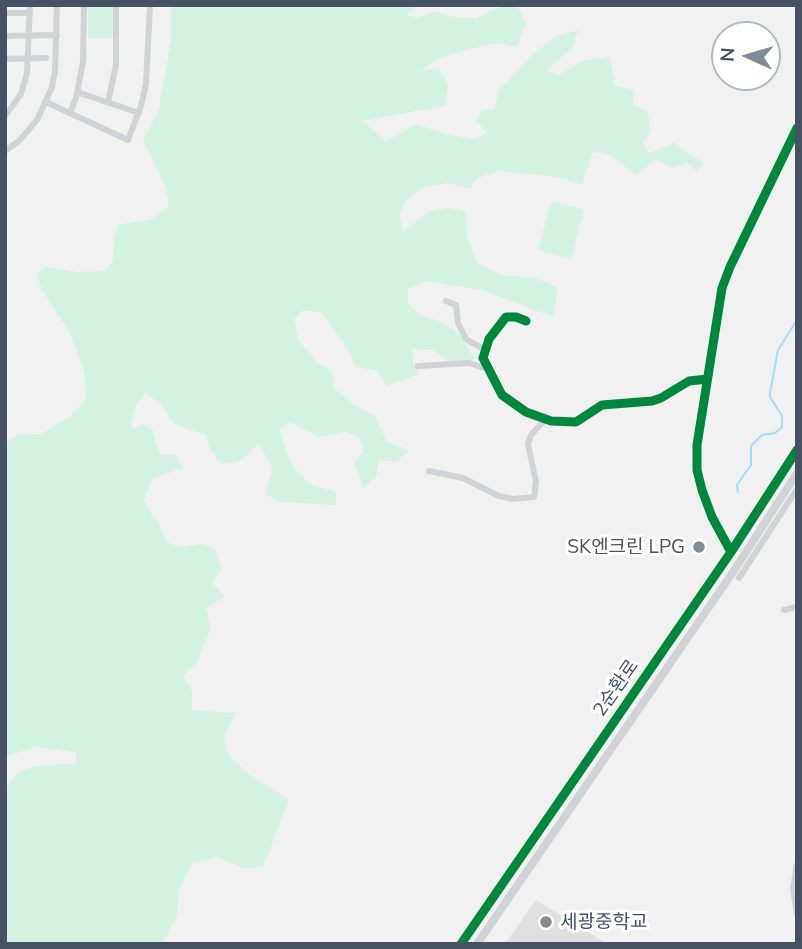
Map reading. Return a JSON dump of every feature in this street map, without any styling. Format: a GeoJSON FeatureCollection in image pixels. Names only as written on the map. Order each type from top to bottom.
{"type":"FeatureCollection","features":[{"type":"Feature","properties":{"kind":"street"},"geometry":{"type":"LineString","coordinates":[[5,151],[29,130],[46,102],[55,71],[57,5]]}},
{"type":"Feature","properties":{"kind":"street"},"geometry":{"type":"LineString","coordinates":[[70,113],[83,62],[83,5]]}},
{"type":"Feature","properties":{"kind":"street"},"geometry":{"type":"LineString","coordinates":[[108,103],[116,65],[116,5]]}},
{"type":"Feature","properties":{"kind":"street"},"geometry":{"type":"LineString","coordinates":[[46,102],[128,139],[139,113],[149,61],[150,5]]}},
{"type":"Feature","properties":{"kind":"street"},"geometry":{"type":"LineString","coordinates":[[5,13],[30,9],[29,58],[21,94],[6,116]]}},
{"type":"Feature","properties":{"kind":"street"},"geometry":{"type":"LineString","coordinates":[[5,36],[57,35]]}},
{"type":"Feature","properties":{"kind":"street"},"geometry":{"type":"LineString","coordinates":[[5,58],[46,58]]}},
{"type":"Feature","properties":{"kind":"street"},"geometry":{"type":"LineString","coordinates":[[77,92],[139,113]]}},
{"type":"Feature","properties":{"kind":"street"},"geometry":{"type":"LineString","coordinates":[[731,552],[712,517],[697,470],[697,445],[707,379],[726,278],[797,128]]}},
{"type":"Feature","properties":{"kind":"street"},"geometry":{"type":"LineString","coordinates":[[446,301],[456,305],[458,323],[466,339],[485,350]]}},
{"type":"Feature","properties":{"kind":"street"},"geometry":{"type":"LineString","coordinates":[[526,321],[506,317],[489,339],[483,358],[502,395],[526,412],[545,419],[576,422],[602,405],[652,401],[689,381],[707,379]]}},
{"type":"Feature","properties":{"kind":"street"},"geometry":{"type":"LineString","coordinates":[[418,366],[469,363],[488,369]]}},
{"type":"Feature","properties":{"kind":"street"},"geometry":{"type":"LineString","coordinates":[[429,471],[463,478],[499,496],[512,499],[534,498],[536,482],[528,444],[537,426],[545,419]]}},
{"type":"Feature","properties":{"kind":"street","name":"2순환로"},"geometry":{"type":"LineString","coordinates":[[461,944],[731,552],[797,450]]}},
{"type":"Feature","properties":{"kind":"street","name":"2순환로"},"geometry":{"type":"LineString","coordinates":[[477,944],[733,572],[797,473]]}},
{"type":"Feature","properties":{"kind":"street"},"geometry":{"type":"LineString","coordinates":[[739,578],[797,489]]}},
{"type":"Feature","properties":{"kind":"street"},"geometry":{"type":"LineString","coordinates":[[784,610],[797,607]]}},
{"type":"Feature","properties":{"kind":"street"},"geometry":{"type":"LineString","coordinates":[[797,864],[793,889],[797,914]]}},
{"type":"Feature","properties":{"kind":"shaded area","name":"세광중학교"},"geometry":{"type":"Polygon","coordinates":[[[536,900],[607,944],[505,944],[536,900]]]}},
{"type":"Feature","properties":{"kind":"green space"},"geometry":{"type":"Polygon","coordinates":[[[88,5],[114,5],[114,38],[88,38],[88,5]]]}},
{"type":"Feature","properties":{"kind":"green space"},"geometry":{"type":"Polygon","coordinates":[[[171,5],[417,5],[407,15],[417,18],[433,11],[457,18],[477,18],[502,6],[518,7],[526,24],[517,47],[499,43],[482,46],[436,59],[421,71],[439,68],[448,85],[444,106],[363,121],[386,141],[417,124],[476,140],[487,132],[476,121],[482,110],[494,109],[500,89],[532,55],[556,36],[578,30],[571,49],[547,70],[558,75],[583,61],[610,57],[615,86],[634,90],[633,105],[648,111],[650,132],[643,143],[649,153],[674,143],[703,163],[697,171],[687,163],[673,168],[656,159],[636,175],[612,156],[593,151],[582,184],[552,176],[498,171],[477,178],[470,189],[447,183],[423,188],[405,201],[400,218],[403,232],[429,211],[448,208],[467,211],[467,236],[477,264],[505,276],[534,277],[557,287],[554,317],[481,290],[427,281],[408,289],[408,303],[419,315],[439,321],[459,333],[474,359],[449,362],[434,350],[412,349],[414,366],[419,374],[387,386],[377,370],[356,367],[349,351],[322,313],[303,310],[294,319],[299,341],[317,362],[332,371],[334,388],[353,404],[375,416],[387,441],[409,451],[396,462],[379,459],[376,478],[363,488],[354,462],[364,452],[359,437],[344,432],[320,437],[290,422],[280,430],[295,469],[309,484],[336,492],[336,505],[277,502],[266,493],[272,467],[258,444],[241,461],[222,464],[210,449],[206,435],[174,424],[161,404],[146,393],[136,406],[131,426],[133,430],[142,424],[152,429],[159,454],[176,455],[183,468],[153,478],[144,500],[159,523],[166,541],[179,547],[203,544],[216,550],[221,569],[212,583],[225,596],[206,609],[211,628],[197,662],[183,676],[192,690],[192,710],[236,713],[224,738],[230,757],[248,774],[289,800],[263,867],[243,868],[216,857],[192,864],[179,889],[177,916],[162,944],[5,944],[5,789],[19,771],[43,765],[76,764],[76,752],[35,747],[5,757],[5,443],[17,435],[41,434],[70,417],[86,399],[84,371],[70,333],[42,290],[36,274],[45,267],[78,272],[105,271],[113,261],[118,225],[153,219],[169,206],[165,187],[143,139],[158,113],[171,41],[171,5]]]}},
{"type":"Feature","properties":{"kind":"green space"},"geometry":{"type":"Polygon","coordinates":[[[551,201],[584,210],[571,259],[538,250],[551,201]]]}},
{"type":"Feature","properties":{"kind":"waterway"},"geometry":{"type":"LineString","coordinates":[[738,492],[737,485],[751,465],[751,446],[762,435],[775,433],[782,427],[782,416],[770,393],[778,350],[797,320]]}},
{"type":"Feature","properties":{"kind":"cycle path"},"geometry":{"type":"LineString","coordinates":[[731,552],[712,517],[702,490],[697,470],[697,445],[722,288],[797,128]]}},
{"type":"Feature","properties":{"kind":"cycle path"},"geometry":{"type":"LineString","coordinates":[[526,321],[506,317],[489,339],[483,358],[502,395],[526,412],[551,421],[576,422],[602,405],[652,401],[689,381],[707,379]]}},
{"type":"Feature","properties":{"kind":"cycle path"},"geometry":{"type":"LineString","coordinates":[[461,944],[731,552],[797,450]]}},
{"type":"Feature","properties":{"kind":"place","name":"SK엔크린 LPG"},"geometry":{"type":"Point","coordinates":[699,547]}},
{"type":"Feature","properties":{"kind":"place","name":"세광중학교"},"geometry":{"type":"Point","coordinates":[546,922]}}]}
